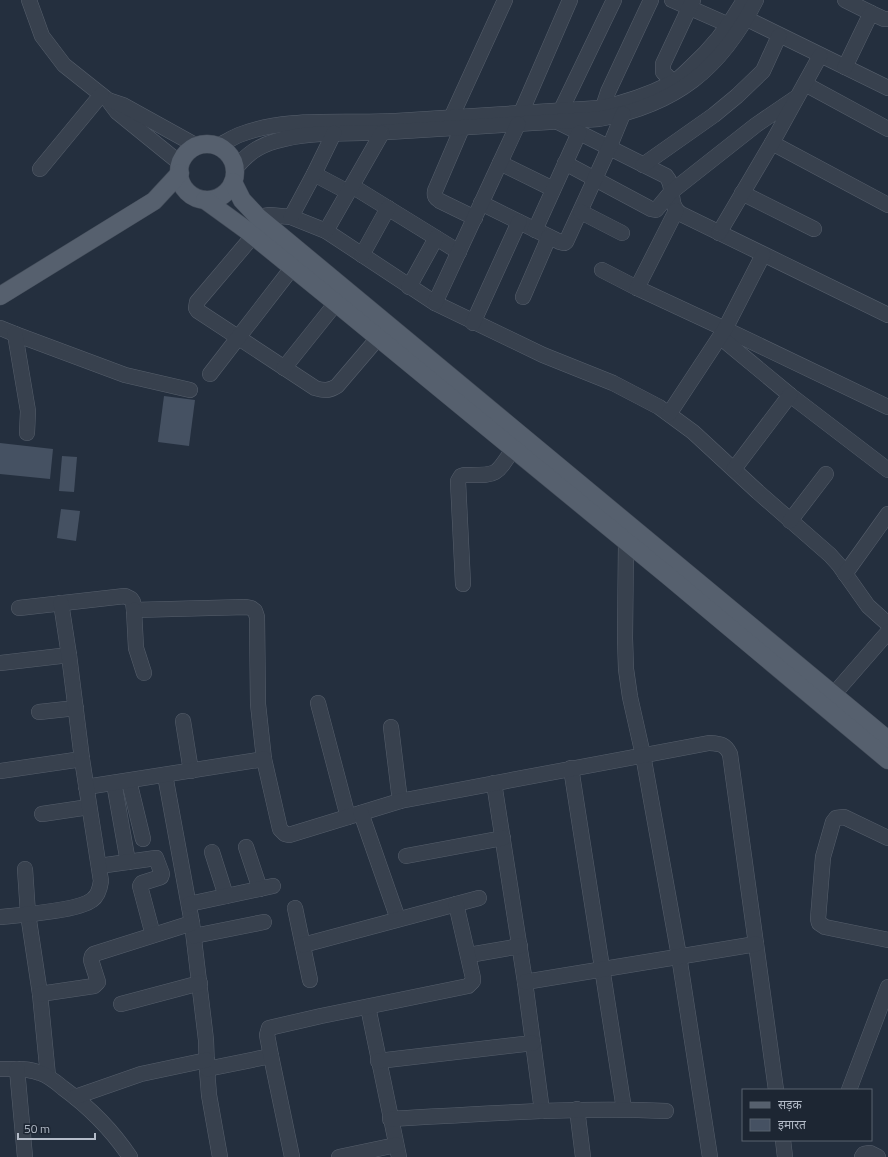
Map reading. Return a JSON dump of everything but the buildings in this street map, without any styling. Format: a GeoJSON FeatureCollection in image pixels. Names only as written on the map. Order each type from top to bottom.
{"type":"FeatureCollection","features":[{"type":"Feature","properties":{"kind":"main road"},"geometry":{"type":"LineString","coordinates":[[885,744],[762,644],[617,524],[258,217],[242,200],[229,155],[224,150],[217,146],[211,145],[197,146],[189,151],[183,158],[180,169],[181,183],[197,197],[245,229],[513,449],[617,524],[626,542],[762,644],[834,694],[885,744]]}},
{"type":"Feature","properties":{"kind":"main road"},"geometry":{"type":"LineString","coordinates":[[0,296],[154,201],[180,169]]}},
{"type":"Feature","properties":{"kind":"main road"},"geometry":{"type":"LineString","coordinates":[[154,201],[197,197],[219,198],[225,194],[234,175]]}},
{"type":"Feature","properties":{"kind":"street"},"geometry":{"type":"LineString","coordinates":[[29,0],[42,36],[64,65],[104,98],[117,112],[180,169]]}},
{"type":"Feature","properties":{"kind":"street"},"geometry":{"type":"LineString","coordinates":[[451,118],[505,0]]}},
{"type":"Feature","properties":{"kind":"street"},"geometry":{"type":"LineString","coordinates":[[559,116],[614,0]]}},
{"type":"Feature","properties":{"kind":"street"},"geometry":{"type":"LineString","coordinates":[[604,112],[608,92],[651,0]]}},
{"type":"Feature","properties":{"kind":"street"},"geometry":{"type":"LineString","coordinates":[[672,0],[691,4],[779,36],[888,88]]}},
{"type":"Feature","properties":{"kind":"street"},"geometry":{"type":"LineString","coordinates":[[217,146],[239,135],[259,129],[306,123],[451,118],[520,118],[604,112],[623,114],[647,106],[676,93],[698,78],[716,61],[731,42],[744,0]]}},
{"type":"Feature","properties":{"kind":"street"},"geometry":{"type":"LineString","coordinates":[[604,112],[673,82],[703,56],[756,0]]}},
{"type":"Feature","properties":{"kind":"street"},"geometry":{"type":"LineString","coordinates":[[435,303],[520,118],[567,1]]}},
{"type":"Feature","properties":{"kind":"street"},"geometry":{"type":"LineString","coordinates":[[854,2],[871,13],[884,19],[888,19]]}},
{"type":"Feature","properties":{"kind":"street"},"geometry":{"type":"LineString","coordinates":[[673,82],[663,72],[663,64],[691,4]]}},
{"type":"Feature","properties":{"kind":"street"},"geometry":{"type":"LineString","coordinates":[[844,67],[871,13]]}},
{"type":"Feature","properties":{"kind":"street"},"geometry":{"type":"LineString","coordinates":[[643,165],[714,115],[737,96],[763,70],[779,36]]}},
{"type":"Feature","properties":{"kind":"street"},"geometry":{"type":"LineString","coordinates":[[719,233],[772,143],[820,56]]}},
{"type":"Feature","properties":{"kind":"street"},"geometry":{"type":"LineString","coordinates":[[801,90],[888,129]]}},
{"type":"Feature","properties":{"kind":"street"},"geometry":{"type":"LineString","coordinates":[[565,163],[596,178],[654,210],[659,208],[671,192],[801,90]]}},
{"type":"Feature","properties":{"kind":"street"},"geometry":{"type":"LineString","coordinates":[[104,98],[123,105],[197,146]]}},
{"type":"Feature","properties":{"kind":"street"},"geometry":{"type":"LineString","coordinates":[[40,169],[104,98]]}},
{"type":"Feature","properties":{"kind":"street"},"geometry":{"type":"LineString","coordinates":[[481,203],[549,237],[560,242],[566,242],[581,212],[623,114]]}},
{"type":"Feature","properties":{"kind":"street"},"geometry":{"type":"LineString","coordinates":[[559,116],[579,133],[666,176],[671,184],[671,192],[676,211],[763,255],[887,311]]}},
{"type":"Feature","properties":{"kind":"street"},"geometry":{"type":"LineString","coordinates":[[234,175],[245,157],[260,147],[276,141],[300,136],[334,133],[382,133],[462,128],[520,118]]}},
{"type":"Feature","properties":{"kind":"street"},"geometry":{"type":"LineString","coordinates":[[462,128],[434,195],[440,201],[475,218]]}},
{"type":"Feature","properties":{"kind":"street"},"geometry":{"type":"LineString","coordinates":[[291,217],[334,133]]}},
{"type":"Feature","properties":{"kind":"street"},"geometry":{"type":"LineString","coordinates":[[326,230],[382,133]]}},
{"type":"Feature","properties":{"kind":"street"},"geometry":{"type":"LineString","coordinates":[[535,230],[579,133]]}},
{"type":"Feature","properties":{"kind":"street"},"geometry":{"type":"LineString","coordinates":[[772,143],[888,205]]}},
{"type":"Feature","properties":{"kind":"street"},"geometry":{"type":"LineString","coordinates":[[500,163],[553,189]]}},
{"type":"Feature","properties":{"kind":"street"},"geometry":{"type":"LineString","coordinates":[[314,174],[350,189],[388,208],[459,252]]}},
{"type":"Feature","properties":{"kind":"street"},"geometry":{"type":"LineString","coordinates":[[742,193],[814,229]]}},
{"type":"Feature","properties":{"kind":"street"},"geometry":{"type":"LineString","coordinates":[[362,255],[388,208]]}},
{"type":"Feature","properties":{"kind":"street"},"geometry":{"type":"LineString","coordinates":[[637,288],[676,211]]}},
{"type":"Feature","properties":{"kind":"street"},"geometry":{"type":"LineString","coordinates":[[581,212],[622,233]]}},
{"type":"Feature","properties":{"kind":"street"},"geometry":{"type":"LineString","coordinates":[[258,217],[270,215],[291,217],[326,230],[435,303],[473,323],[543,355],[613,383],[642,397],[669,414],[693,432],[830,555],[839,565],[868,606],[888,624]]}},
{"type":"Feature","properties":{"kind":"street"},"geometry":{"type":"LineString","coordinates":[[473,323],[519,222]]}},
{"type":"Feature","properties":{"kind":"street"},"geometry":{"type":"LineString","coordinates":[[253,236],[196,305],[198,311],[315,388],[324,391],[332,390],[337,386],[378,338]]}},
{"type":"Feature","properties":{"kind":"street"},"geometry":{"type":"LineString","coordinates":[[523,296],[549,237]]}},
{"type":"Feature","properties":{"kind":"street"},"geometry":{"type":"LineString","coordinates":[[409,287],[436,238]]}},
{"type":"Feature","properties":{"kind":"street"},"geometry":{"type":"LineString","coordinates":[[669,414],[723,333],[763,255]]}},
{"type":"Feature","properties":{"kind":"street"},"geometry":{"type":"LineString","coordinates":[[210,374],[292,268]]}},
{"type":"Feature","properties":{"kind":"street"},"geometry":{"type":"LineString","coordinates":[[602,270],[723,333],[888,407]]}},
{"type":"Feature","properties":{"kind":"street"},"geometry":{"type":"LineString","coordinates":[[284,368],[336,303]]}},
{"type":"Feature","properties":{"kind":"street"},"geometry":{"type":"LineString","coordinates":[[0,328],[125,375],[190,390]]}},
{"type":"Feature","properties":{"kind":"street"},"geometry":{"type":"LineString","coordinates":[[723,333],[790,395],[888,470]]}},
{"type":"Feature","properties":{"kind":"street"},"geometry":{"type":"LineString","coordinates":[[15,334],[28,411],[27,433]]}},
{"type":"Feature","properties":{"kind":"street"},"geometry":{"type":"LineString","coordinates":[[734,469],[790,395]]}},
{"type":"Feature","properties":{"kind":"street"},"geometry":{"type":"LineString","coordinates":[[463,584],[458,481],[461,476],[464,475],[493,474],[501,468],[513,449]]}},
{"type":"Feature","properties":{"kind":"street"},"geometry":{"type":"LineString","coordinates":[[790,520],[826,474]]}},
{"type":"Feature","properties":{"kind":"street"},"geometry":{"type":"LineString","coordinates":[[845,574],[888,514]]}},
{"type":"Feature","properties":{"kind":"street"},"geometry":{"type":"LineString","coordinates":[[626,542],[626,668],[630,697],[643,755],[679,956],[710,1157]]}},
{"type":"Feature","properties":{"kind":"street"},"geometry":{"type":"LineString","coordinates":[[19,608],[125,596],[131,598],[134,610],[136,648],[144,673]]}},
{"type":"Feature","properties":{"kind":"street"},"geometry":{"type":"LineString","coordinates":[[0,917],[85,905],[94,899],[99,890],[101,881],[100,866],[82,759],[70,655],[61,603]]}},
{"type":"Feature","properties":{"kind":"street"},"geometry":{"type":"LineString","coordinates":[[134,610],[246,607],[255,611],[257,617],[258,704],[264,759],[280,829],[285,834],[292,835],[400,801],[710,743],[718,744],[727,748],[730,754],[776,1089]]}},
{"type":"Feature","properties":{"kind":"street"},"geometry":{"type":"LineString","coordinates":[[834,694],[888,632]]}},
{"type":"Feature","properties":{"kind":"street"},"geometry":{"type":"LineString","coordinates":[[0,663],[70,655]]}},
{"type":"Feature","properties":{"kind":"street"},"geometry":{"type":"LineString","coordinates":[[318,703],[355,815],[398,919]]}},
{"type":"Feature","properties":{"kind":"street"},"geometry":{"type":"LineString","coordinates":[[39,712],[76,708]]}},
{"type":"Feature","properties":{"kind":"street"},"geometry":{"type":"LineString","coordinates":[[184,721],[191,771]]}},
{"type":"Feature","properties":{"kind":"street"},"geometry":{"type":"LineString","coordinates":[[391,727],[400,801]]}},
{"type":"Feature","properties":{"kind":"street"},"geometry":{"type":"LineString","coordinates":[[0,771],[82,759]]}},
{"type":"Feature","properties":{"kind":"street"},"geometry":{"type":"LineString","coordinates":[[86,787],[264,759]]}},
{"type":"Feature","properties":{"kind":"street"},"geometry":{"type":"LineString","coordinates":[[571,768],[624,1109]]}},
{"type":"Feature","properties":{"kind":"street"},"geometry":{"type":"LineString","coordinates":[[165,775],[193,929],[206,1040],[212,1115],[220,1157]]}},
{"type":"Feature","properties":{"kind":"street"},"geometry":{"type":"LineString","coordinates":[[129,781],[143,838]]}},
{"type":"Feature","properties":{"kind":"street"},"geometry":{"type":"LineString","coordinates":[[114,783],[128,862]]}},
{"type":"Feature","properties":{"kind":"street"},"geometry":{"type":"LineString","coordinates":[[494,783],[520,946],[542,1111]]}},
{"type":"Feature","properties":{"kind":"street"},"geometry":{"type":"LineString","coordinates":[[42,814],[89,807]]}},
{"type":"Feature","properties":{"kind":"street"},"geometry":{"type":"LineString","coordinates":[[888,838],[844,817],[836,818],[833,822],[823,857],[818,919],[825,927],[888,940]]}},
{"type":"Feature","properties":{"kind":"street"},"geometry":{"type":"LineString","coordinates":[[406,856],[503,838]]}},
{"type":"Feature","properties":{"kind":"street"},"geometry":{"type":"LineString","coordinates":[[189,904],[267,888],[246,847]]}},
{"type":"Feature","properties":{"kind":"street"},"geometry":{"type":"LineString","coordinates":[[212,852],[226,896]]}},
{"type":"Feature","properties":{"kind":"street"},"geometry":{"type":"LineString","coordinates":[[100,866],[156,858],[161,872],[161,877],[142,883],[140,886],[153,935]]}},
{"type":"Feature","properties":{"kind":"street"},"geometry":{"type":"LineString","coordinates":[[25,869],[28,914],[40,994],[48,1076]]}},
{"type":"Feature","properties":{"kind":"street"},"geometry":{"type":"LineString","coordinates":[[303,945],[479,898]]}},
{"type":"Feature","properties":{"kind":"street"},"geometry":{"type":"LineString","coordinates":[[292,1157],[267,1031],[271,1027],[468,986],[473,981],[473,978],[469,955],[456,904]]}},
{"type":"Feature","properties":{"kind":"street"},"geometry":{"type":"LineString","coordinates":[[295,908],[310,980]]}},
{"type":"Feature","properties":{"kind":"street"},"geometry":{"type":"LineString","coordinates":[[40,994],[97,984],[98,980],[91,960],[92,956],[153,935],[193,929],[264,922]]}},
{"type":"Feature","properties":{"kind":"street"},"geometry":{"type":"LineString","coordinates":[[525,982],[756,944]]}},
{"type":"Feature","properties":{"kind":"street"},"geometry":{"type":"LineString","coordinates":[[469,955],[520,946]]}},
{"type":"Feature","properties":{"kind":"street"},"geometry":{"type":"LineString","coordinates":[[121,1004],[200,983]]}},
{"type":"Feature","properties":{"kind":"street"},"geometry":{"type":"LineString","coordinates":[[850,1089],[888,987]]}},
{"type":"Feature","properties":{"kind":"street"},"geometry":{"type":"LineString","coordinates":[[339,1157],[397,1151],[368,1007]]}},
{"type":"Feature","properties":{"kind":"street"},"geometry":{"type":"LineString","coordinates":[[378,1061],[533,1043]]}},
{"type":"Feature","properties":{"kind":"street"},"geometry":{"type":"LineString","coordinates":[[75,1097],[141,1074],[271,1056]]}},
{"type":"Feature","properties":{"kind":"street"},"geometry":{"type":"LineString","coordinates":[[0,1069],[30,1070],[48,1076],[75,1097],[99,1119],[121,1143],[130,1157]]}},
{"type":"Feature","properties":{"kind":"street"},"geometry":{"type":"LineString","coordinates":[[17,1069],[25,1157]]}},
{"type":"Feature","properties":{"kind":"street"},"geometry":{"type":"LineString","coordinates":[[390,1119],[542,1111],[624,1109],[666,1111]]}},
{"type":"Feature","properties":{"kind":"street"},"geometry":{"type":"LineString","coordinates":[[577,1110],[583,1157]]}},
{"type":"Feature","properties":{"kind":"street"},"geometry":{"type":"LineString","coordinates":[[783,1141],[785,1157]]}},
{"type":"Feature","properties":{"kind":"street"},"geometry":{"type":"LineString","coordinates":[[862,1157],[864,1154],[870,1153],[878,1157]]}}]}
